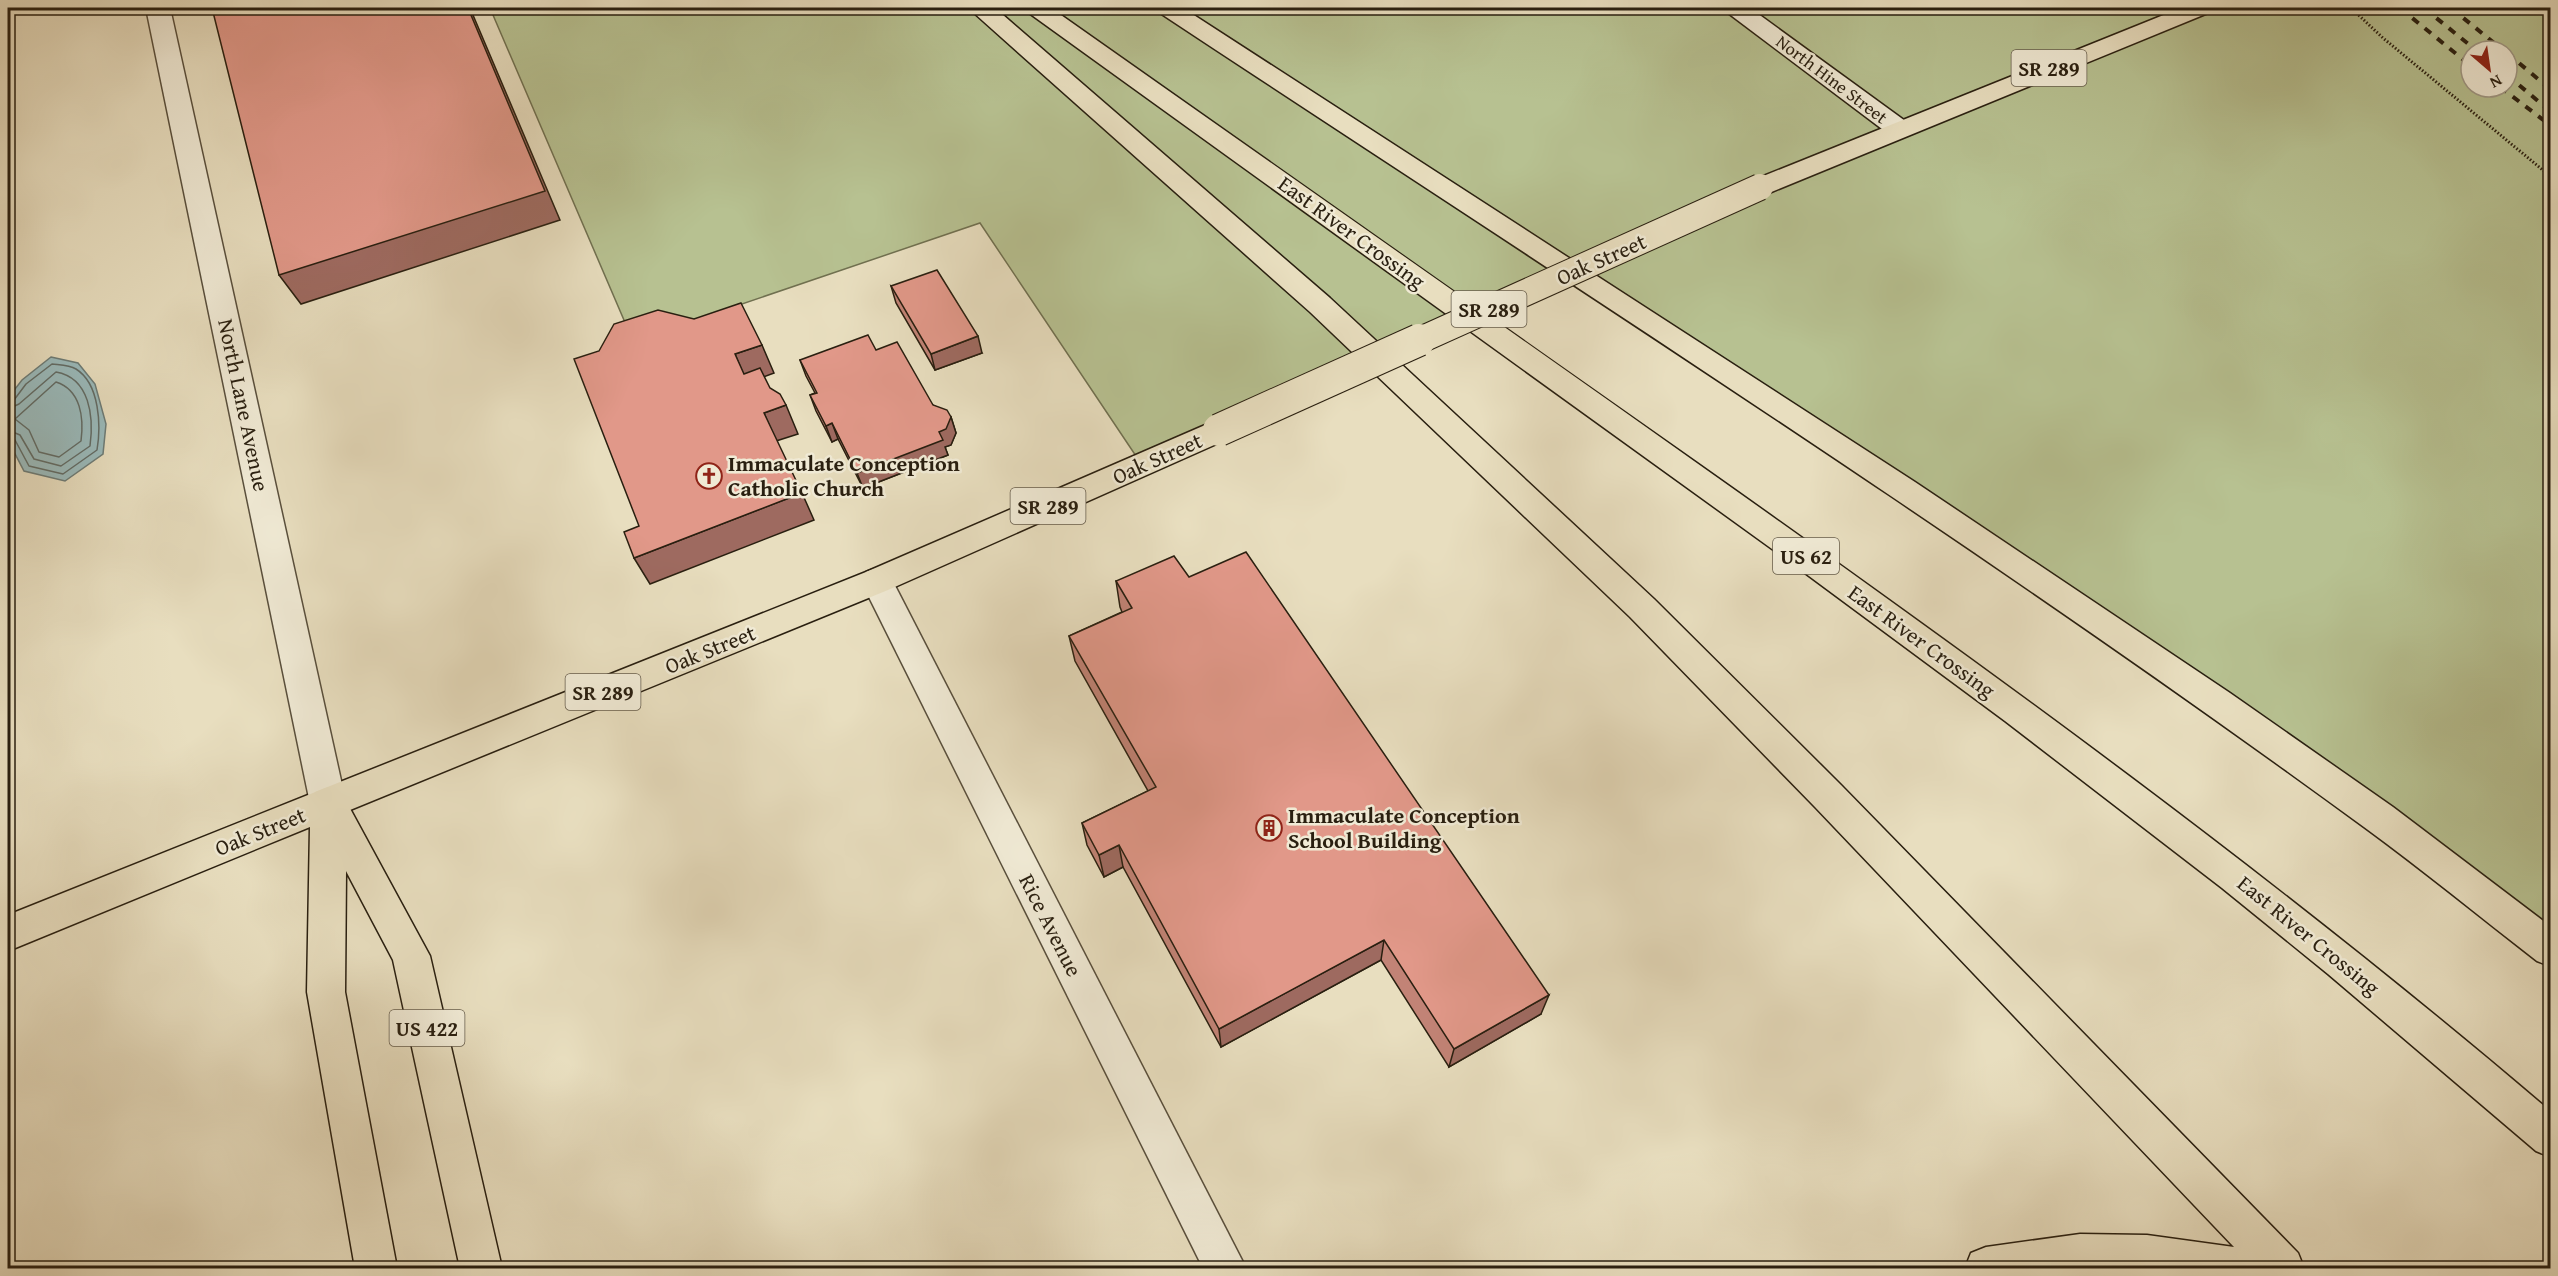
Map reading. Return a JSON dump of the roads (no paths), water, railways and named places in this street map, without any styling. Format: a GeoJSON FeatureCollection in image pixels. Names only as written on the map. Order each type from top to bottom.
{"type":"FeatureCollection","features":[{"type":"Feature","properties":{"kind":"main road"},"geometry":{"type":"LineString","coordinates":[[982,8],[1320,305],[1641,608],[1836,804],[2283,1269]]}},
{"type":"Feature","properties":{"kind":"main road","name":"East River Crossing"},"geometry":{"type":"LineString","coordinates":[[1037,8],[1894,620],[2120,786],[2307,932],[2550,1137]]}},
{"type":"Feature","properties":{"kind":"main road"},"geometry":{"type":"LineString","coordinates":[[1168,8],[1904,490],[2218,703],[2380,818],[2550,948]]}},
{"type":"Feature","properties":{"kind":"main road","name":"Oak Street"},"geometry":{"type":"LineString","coordinates":[[8,933],[878,581],[1760,187],[2200,8]]}},
{"type":"Feature","properties":{"kind":"main road"},"geometry":{"type":"LineString","coordinates":[[328,803],[326,992],[376,1269]]}},
{"type":"Feature","properties":{"kind":"main road","name":"US 422"},"geometry":{"type":"LineString","coordinates":[[328,803],[411,956],[481,1269]]}},
{"type":"Feature","properties":{"kind":"main road"},"geometry":{"type":"LineString","coordinates":[[1986,1269],[2080,1255],[2147,1256],[2232,1269]]}},
{"type":"Feature","properties":{"kind":"street","name":"North Lane Avenue"},"geometry":{"type":"LineString","coordinates":[[158,8],[328,803]]}},
{"type":"Feature","properties":{"kind":"street","name":"North Hine Street"},"geometry":{"type":"LineString","coordinates":[[1736,8],[1899,129]]}},
{"type":"Feature","properties":{"kind":"street","name":"Rice Avenue"},"geometry":{"type":"LineString","coordinates":[[878,581],[1225,1269]]}},
{"type":"Feature","properties":{"kind":"water"},"geometry":{"type":"Polygon","coordinates":[[[51,357],[78,363],[95,384],[106,424],[103,454],[65,481],[24,471],[11,446],[8,398],[22,380],[51,357]]]}},
{"type":"Feature","properties":{"kind":"railway"},"geometry":{"type":"LineString","coordinates":[[2400,8],[2459,56]]}},
{"type":"Feature","properties":{"kind":"railway"},"geometry":{"type":"LineString","coordinates":[[2424,8],[2462,39]]}},
{"type":"Feature","properties":{"kind":"railway"},"geometry":{"type":"LineString","coordinates":[[2451,8],[2489,39]]}},
{"type":"Feature","properties":{"kind":"railway"},"geometry":{"type":"LineString","coordinates":[[2519,63],[2550,89]]}},
{"type":"Feature","properties":{"kind":"railway"},"geometry":{"type":"LineString","coordinates":[[2519,85],[2550,111]]}},
{"type":"Feature","properties":{"kind":"railway"},"geometry":{"type":"LineString","coordinates":[[2516,99],[2550,125]]}},
{"type":"Feature","properties":{"kind":"place","name":"Immaculate Conception Catholic Church"},"geometry":{"type":"Point","coordinates":[709,476]}},
{"type":"Feature","properties":{"kind":"place","name":"Immaculate Conception School Building"},"geometry":{"type":"Point","coordinates":[1269,828]}}]}
